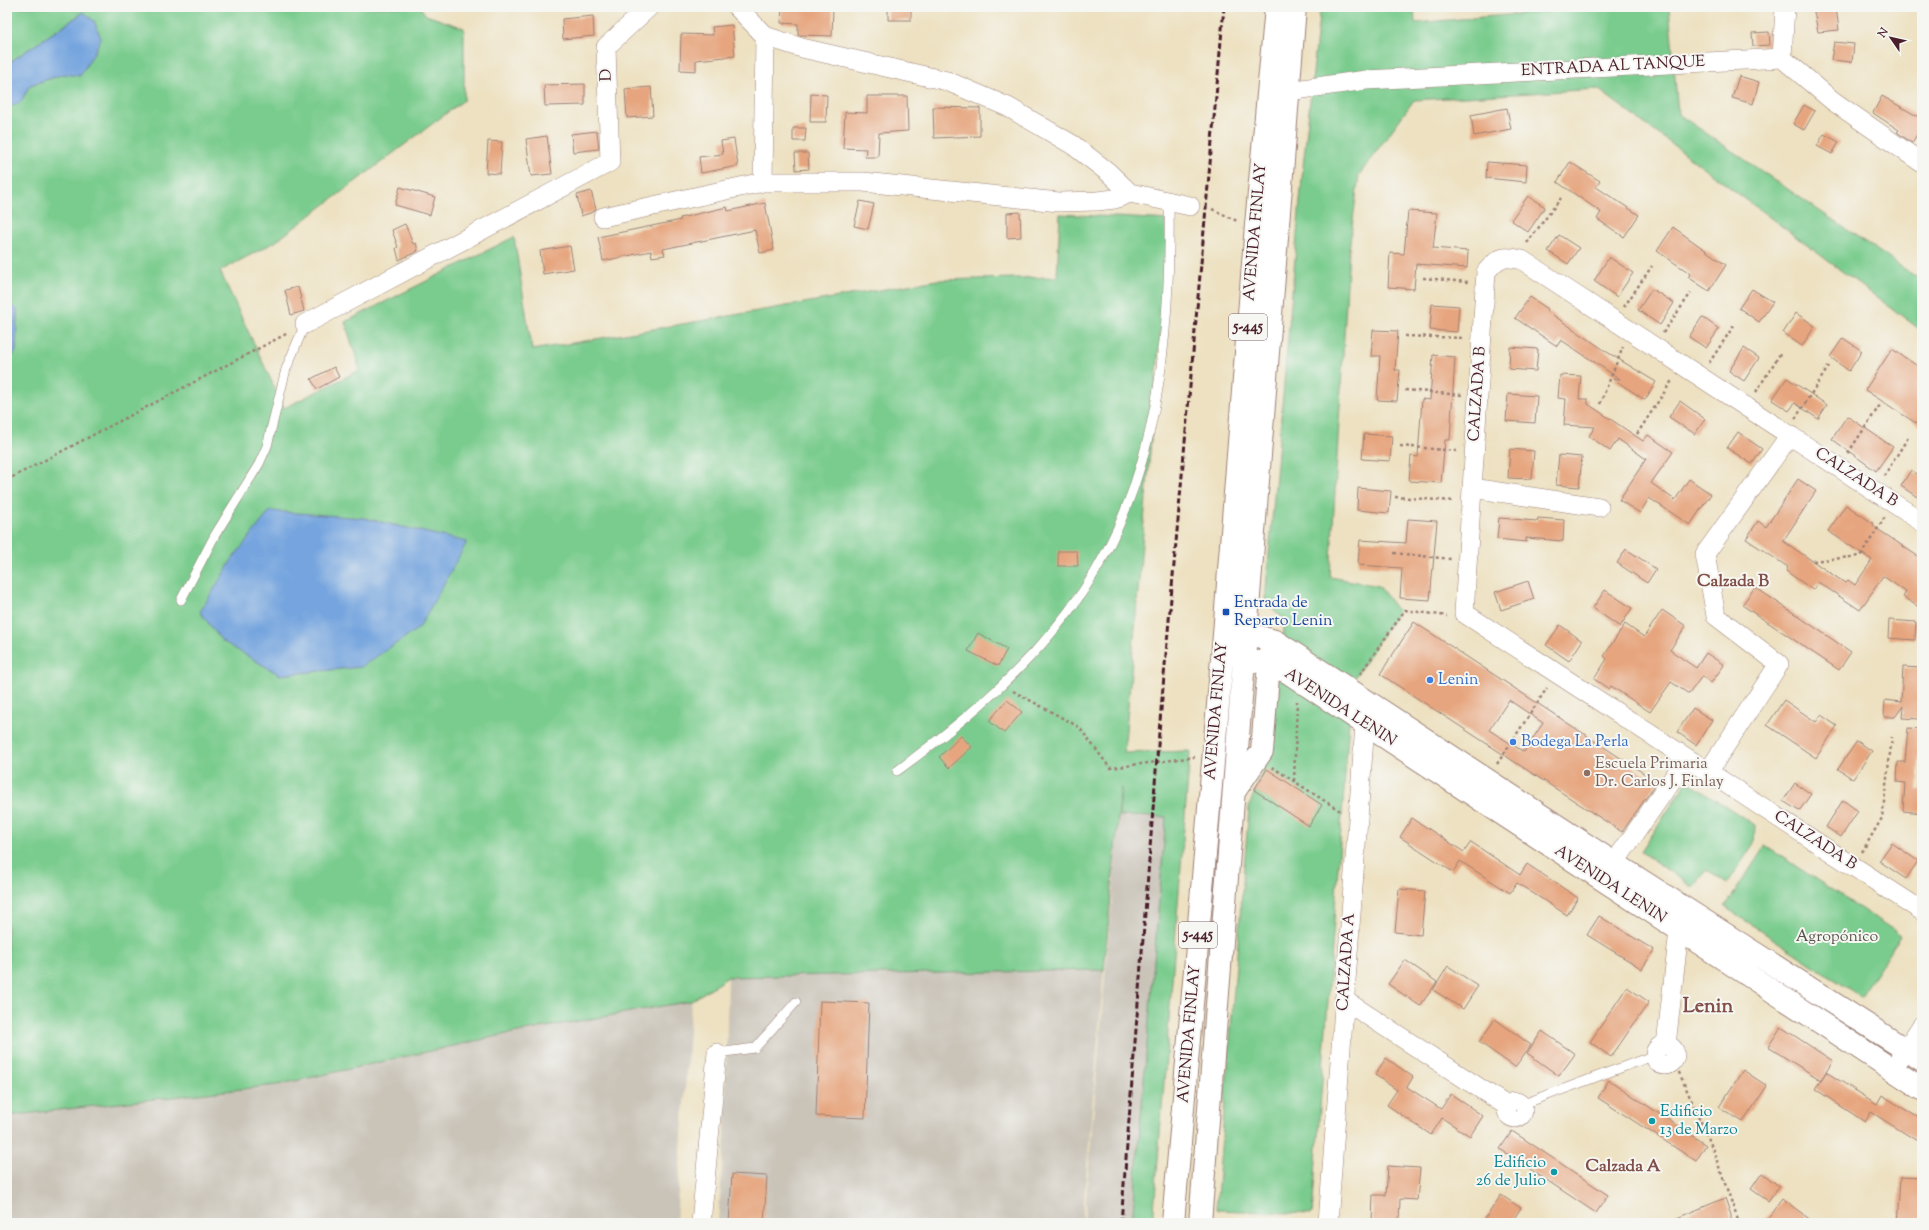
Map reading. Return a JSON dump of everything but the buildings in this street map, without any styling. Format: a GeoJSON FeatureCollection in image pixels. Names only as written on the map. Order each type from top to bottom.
{"type":"FeatureCollection","features":[{"type":"Feature","properties":{"kind":"main road","name":"AVENIDA FINLAY"},"geometry":{"type":"LineString","coordinates":[[1200,1223],[1246,633],[1278,93],[1276,7]]}},
{"type":"Feature","properties":{"kind":"main road","name":"AVENIDA FINLAY"},"geometry":{"type":"LineString","coordinates":[[1173,1223],[1223,647],[1256,225],[1278,93],[1295,7]]}},
{"type":"Feature","properties":{"kind":"main road","name":"AVENIDA LENIN"},"geometry":{"type":"LineString","coordinates":[[1246,633],[1275,641],[1358,695],[1609,872],[1679,931],[1922,1089]]}},
{"type":"Feature","properties":{"kind":"main road"},"geometry":{"type":"LineString","coordinates":[[1223,647],[1246,633]]}},
{"type":"Feature","properties":{"kind":"main road"},"geometry":{"type":"LineString","coordinates":[[1234,792],[1262,751],[1271,640]]}},
{"type":"Feature","properties":{"kind":"main road","name":"AVENIDA LENIN"},"geometry":{"type":"LineString","coordinates":[[1223,647],[1244,658],[1269,665],[1289,673],[1365,724],[1914,1055]]}},
{"type":"Feature","properties":{"kind":"street","name":"D"},"geometry":{"type":"LineString","coordinates":[[305,324],[610,162],[606,47],[649,7]]}},
{"type":"Feature","properties":{"kind":"street"},"geometry":{"type":"LineString","coordinates":[[737,7],[765,36],[802,48],[947,81],[1008,107],[1073,145],[1108,172],[1130,194]]}},
{"type":"Feature","properties":{"kind":"street"},"geometry":{"type":"LineString","coordinates":[[1785,7],[1782,58],[1833,101],[1922,163]]}},
{"type":"Feature","properties":{"kind":"street"},"geometry":{"type":"LineString","coordinates":[[763,182],[765,36]]}},
{"type":"Feature","properties":{"kind":"street","name":"ENTRADA AL TANQUE"},"geometry":{"type":"LineString","coordinates":[[1278,93],[1366,80],[1782,58]]}},
{"type":"Feature","properties":{"kind":"street"},"geometry":{"type":"LineString","coordinates":[[602,217],[763,182],[863,182],[1059,202],[1097,201],[1130,194],[1190,206]]}},
{"type":"Feature","properties":{"kind":"street","name":"CALZADA B"},"geometry":{"type":"LineString","coordinates":[[1922,522],[1791,428],[1522,260],[1506,257],[1494,262],[1486,272],[1464,613],[1922,911]]}},
{"type":"Feature","properties":{"kind":"street"},"geometry":{"type":"LineString","coordinates":[[1708,772],[1779,664],[1716,616],[1705,554],[1791,428]]}},
{"type":"Feature","properties":{"kind":"street"},"geometry":{"type":"LineString","coordinates":[[1472,488],[1599,506]]}},
{"type":"Feature","properties":{"kind":"street","name":"CALZADA A"},"geometry":{"type":"LineString","coordinates":[[1328,1223],[1365,724],[1358,695]]}},
{"type":"Feature","properties":{"kind":"street"},"geometry":{"type":"LineString","coordinates":[[1609,872],[1687,758]]}},
{"type":"Feature","properties":{"kind":"street"},"geometry":{"type":"LineString","coordinates":[[1665,1053],[1679,931]]}},
{"type":"Feature","properties":{"kind":"street"},"geometry":{"type":"LineString","coordinates":[[1344,1000],[1514,1106]]}},
{"type":"Feature","properties":{"kind":"street"},"geometry":{"type":"LineString","coordinates":[[1892,1070],[1914,1055],[1922,1025]]}},
{"type":"Feature","properties":{"kind":"street"},"geometry":{"type":"LineString","coordinates":[[701,1223],[717,1053]]}},
{"type":"Feature","properties":{"kind":"lane"},"geometry":{"type":"LineString","coordinates":[[897,771],[951,730],[1002,685],[1048,637],[1083,592],[1110,545],[1129,500],[1147,441],[1163,363],[1170,284],[1169,203]]}},
{"type":"Feature","properties":{"kind":"lane"},"geometry":{"type":"LineString","coordinates":[[181,600],[215,536],[259,464],[267,446],[286,369],[305,324]]}},
{"type":"Feature","properties":{"kind":"lane"},"geometry":{"type":"LineString","coordinates":[[717,1053],[754,1048],[796,1002]]}},
{"type":"Feature","properties":{"kind":"lane"},"geometry":{"type":"LineString","coordinates":[[1514,1106],[1665,1053]]}},
{"type":"Feature","properties":{"kind":"path"},"geometry":{"type":"LineString","coordinates":[[1525,245],[1561,198]]}},
{"type":"Feature","properties":{"kind":"path"},"geometry":{"type":"LineString","coordinates":[[1212,209],[1239,222],[1256,225]]}},
{"type":"Feature","properties":{"kind":"path"},"geometry":{"type":"LineString","coordinates":[[1622,309],[1652,266]]}},
{"type":"Feature","properties":{"kind":"path"},"geometry":{"type":"LineString","coordinates":[[1423,278],[1471,283],[1472,278]]}},
{"type":"Feature","properties":{"kind":"path"},"geometry":{"type":"LineString","coordinates":[[1662,336],[1691,293]]}},
{"type":"Feature","properties":{"kind":"path"},"geometry":{"type":"LineString","coordinates":[[7,480],[305,324]]}},
{"type":"Feature","properties":{"kind":"path"},"geometry":{"type":"LineString","coordinates":[[1708,366],[1735,324]]}},
{"type":"Feature","properties":{"kind":"path"},"geometry":{"type":"LineString","coordinates":[[1405,336],[1467,338],[1468,332]]}},
{"type":"Feature","properties":{"kind":"path"},"geometry":{"type":"LineString","coordinates":[[1600,404],[1625,343]]}},
{"type":"Feature","properties":{"kind":"path"},"geometry":{"type":"LineString","coordinates":[[1753,396],[1780,354]]}},
{"type":"Feature","properties":{"kind":"path"},"geometry":{"type":"LineString","coordinates":[[1791,428],[1829,366]]}},
{"type":"Feature","properties":{"kind":"path"},"geometry":{"type":"LineString","coordinates":[[1637,434],[1676,376]]}},
{"type":"Feature","properties":{"kind":"path"},"geometry":{"type":"LineString","coordinates":[[1463,402],[1464,388]]}},
{"type":"Feature","properties":{"kind":"path"},"geometry":{"type":"LineString","coordinates":[[1405,390],[1464,395]]}},
{"type":"Feature","properties":{"kind":"path"},"geometry":{"type":"LineString","coordinates":[[1846,457],[1880,404]]}},
{"type":"Feature","properties":{"kind":"path"},"geometry":{"type":"LineString","coordinates":[[1881,480],[1909,436]]}},
{"type":"Feature","properties":{"kind":"path"},"geometry":{"type":"LineString","coordinates":[[1400,446],[1461,452]]}},
{"type":"Feature","properties":{"kind":"path"},"geometry":{"type":"LineString","coordinates":[[1395,497],[1458,501]]}},
{"type":"Feature","properties":{"kind":"path"},"geometry":{"type":"LineString","coordinates":[[1813,561],[1860,556],[1887,513]]}},
{"type":"Feature","properties":{"kind":"path"},"geometry":{"type":"LineString","coordinates":[[1394,553],[1454,560]]}},
{"type":"Feature","properties":{"kind":"path"},"geometry":{"type":"LineString","coordinates":[[1358,695],[1405,610],[1452,617]]}},
{"type":"Feature","properties":{"kind":"path"},"geometry":{"type":"LineString","coordinates":[[1504,768],[1497,764],[1557,674]]}},
{"type":"Feature","properties":{"kind":"path"},"geometry":{"type":"LineString","coordinates":[[1002,685],[1080,727],[1110,768],[1197,757]]}},
{"type":"Feature","properties":{"kind":"path"},"geometry":{"type":"LineString","coordinates":[[1294,781],[1298,697],[1304,701]]}},
{"type":"Feature","properties":{"kind":"path"},"geometry":{"type":"LineString","coordinates":[[1860,856],[1882,818],[1892,737]]}},
{"type":"Feature","properties":{"kind":"path"},"geometry":{"type":"LineString","coordinates":[[1258,757],[1357,823]]}},
{"type":"Feature","properties":{"kind":"path"},"geometry":{"type":"LineString","coordinates":[[1665,1053],[1712,1147],[1739,1223]]}},
{"type":"Feature","properties":{"kind":"shaded area"},"geometry":{"type":"Polygon","coordinates":[[[1119,816],[1166,816],[1132,1223],[1084,1223],[1119,816]]]}},
{"type":"Feature","properties":{"kind":"shaded area"},"geometry":{"type":"Polygon","coordinates":[[[1104,970],[1082,1223],[718,1223],[725,1132],[728,977],[1104,970]]]}},
{"type":"Feature","properties":{"kind":"shaded area"},"geometry":{"type":"Polygon","coordinates":[[[691,1001],[676,1223],[7,1223],[7,1116],[277,1085],[507,1034],[691,1001]]]}},
{"type":"Feature","properties":{"kind":"green space"},"geometry":{"type":"Polygon","coordinates":[[[7,7],[420,7],[426,15],[464,28],[464,100],[275,242],[220,271],[284,408],[360,370],[345,322],[514,237],[532,350],[937,280],[1057,277],[1060,214],[1170,220],[1124,753],[1190,751],[1153,1223],[1132,1223],[1166,817],[1119,816],[1121,787],[1104,970],[728,977],[691,1001],[507,1034],[277,1085],[7,1116],[7,364],[16,351],[17,310],[7,300],[7,107],[20,103],[30,85],[64,74],[84,12],[7,64],[7,7]]]}},
{"type":"Feature","properties":{"kind":"green space"},"geometry":{"type":"Polygon","coordinates":[[[1320,7],[1414,7],[1415,23],[1598,7],[1669,7],[1678,114],[1922,281],[1922,331],[1598,89],[1414,100],[1359,175],[1349,250],[1330,577],[1379,586],[1398,611],[1352,682],[1312,1214],[1216,1210],[1249,807],[1268,755],[1285,621],[1265,600],[1303,167],[1320,7]]]}},
{"type":"Feature","properties":{"kind":"green space"},"geometry":{"type":"Polygon","coordinates":[[[1687,781],[1755,825],[1754,843],[1727,884],[1706,870],[1694,888],[1641,852],[1687,781]]]}},
{"type":"Feature","properties":{"kind":"green space","name":"Agropónico"},"geometry":{"type":"Polygon","coordinates":[[[1765,846],[1901,935],[1861,997],[1725,907],[1765,846]]]}},
{"type":"Feature","properties":{"kind":"water"},"geometry":{"type":"Polygon","coordinates":[[[84,12],[94,21],[101,38],[80,76],[64,74],[30,85],[20,103],[7,107],[7,64],[84,12]]]}},
{"type":"Feature","properties":{"kind":"water"},"geometry":{"type":"Polygon","coordinates":[[[7,300],[17,310],[16,351],[7,364],[7,300]]]}},
{"type":"Feature","properties":{"kind":"water"},"geometry":{"type":"Polygon","coordinates":[[[270,511],[364,518],[467,542],[419,628],[361,667],[280,675],[222,641],[200,612],[233,558],[270,511]]]}},
{"type":"Feature","properties":{"kind":"railway"},"geometry":{"type":"LineString","coordinates":[[1121,1223],[1159,732],[1224,7]]}},
{"type":"Feature","properties":{"kind":"place","name":"Entrada de Reparto Lenin"},"geometry":{"type":"Point","coordinates":[1226,612]}},
{"type":"Feature","properties":{"kind":"place","name":"Lenin"},"geometry":{"type":"Point","coordinates":[1430,680]}},
{"type":"Feature","properties":{"kind":"place","name":"Bodega La Perla"},"geometry":{"type":"Point","coordinates":[1513,742]}},
{"type":"Feature","properties":{"kind":"place","name":"Escuela Primaria Dr. Carlos J. Finlay"},"geometry":{"type":"Point","coordinates":[1587,773]}},
{"type":"Feature","properties":{"kind":"place","name":"Edificio 13 de Marzo"},"geometry":{"type":"Point","coordinates":[1652,1121]}},
{"type":"Feature","properties":{"kind":"place","name":"Edificio 26 de Julio"},"geometry":{"type":"Point","coordinates":[1554,1172]}},
{"type":"Feature","properties":{"kind":"district","name":"Calzada B"},"geometry":{"type":"Point","coordinates":[1733,582]}},
{"type":"Feature","properties":{"kind":"district","name":"Lenin"},"geometry":{"type":"Point","coordinates":[1708,1007]}},
{"type":"Feature","properties":{"kind":"district","name":"Calzada A"},"geometry":{"type":"Point","coordinates":[1623,1167]}}]}
